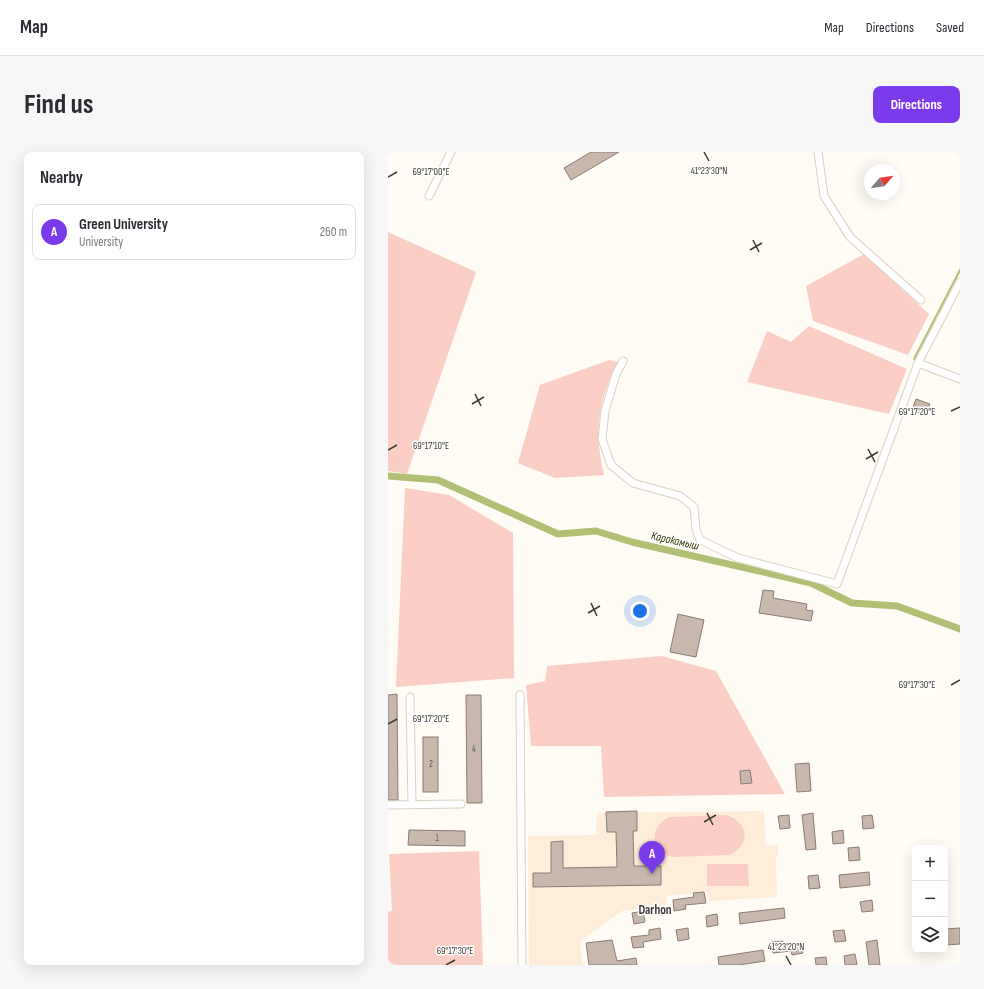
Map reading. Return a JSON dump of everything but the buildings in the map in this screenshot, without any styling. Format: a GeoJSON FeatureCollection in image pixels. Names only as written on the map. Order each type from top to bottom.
{"type":"FeatureCollection","features":[{"type":"Feature","properties":{"kind":"street"},"geometry":{"type":"LineString","coordinates":[[429,196],[451,152]]}},
{"type":"Feature","properties":{"kind":"street"},"geometry":{"type":"LineString","coordinates":[[818,152],[824,196],[850,237],[921,300]]}},
{"type":"Feature","properties":{"kind":"street"},"geometry":{"type":"LineString","coordinates":[[623,361],[616,374],[605,411],[602,439],[611,464],[633,483],[680,496],[694,507],[696,529],[700,540],[738,558],[837,584],[918,363],[960,282]]}},
{"type":"Feature","properties":{"kind":"street"},"geometry":{"type":"LineString","coordinates":[[918,363],[960,379]]}},
{"type":"Feature","properties":{"kind":"street"},"geometry":{"type":"LineString","coordinates":[[520,696],[522,965]]}},
{"type":"Feature","properties":{"kind":"street"},"geometry":{"type":"LineString","coordinates":[[410,697],[412,804]]}},
{"type":"Feature","properties":{"kind":"street"},"geometry":{"type":"LineString","coordinates":[[388,805],[461,804]]}},
{"type":"Feature","properties":{"kind":"shaded area"},"geometry":{"type":"Polygon","coordinates":[[[388,232],[476,272],[407,474],[388,471],[388,232]]]}},
{"type":"Feature","properties":{"kind":"shaded area"},"geometry":{"type":"Polygon","coordinates":[[[864,254],[929,314],[908,355],[813,321],[806,286],[864,254]]]}},
{"type":"Feature","properties":{"kind":"shaded area"},"geometry":{"type":"Polygon","coordinates":[[[809,326],[907,369],[889,414],[747,382],[767,331],[791,342],[809,326]]]}},
{"type":"Feature","properties":{"kind":"shaded area"},"geometry":{"type":"Polygon","coordinates":[[[609,360],[618,362],[606,390],[600,417],[599,444],[604,475],[555,478],[518,463],[540,385],[609,360]]]}},
{"type":"Feature","properties":{"kind":"shaded area"},"geometry":{"type":"Polygon","coordinates":[[[405,488],[449,495],[513,533],[514,678],[396,687],[405,488]]]}},
{"type":"Feature","properties":{"kind":"shaded area"},"geometry":{"type":"Polygon","coordinates":[[[662,656],[716,671],[785,794],[604,797],[601,746],[531,746],[526,685],[545,681],[547,666],[662,656]]]}},
{"type":"Feature","properties":{"kind":"shaded area"},"geometry":{"type":"Polygon","coordinates":[[[764,811],[766,846],[778,845],[778,856],[776,857],[777,897],[709,901],[708,892],[666,896],[667,914],[648,917],[646,909],[622,911],[580,941],[582,961],[585,965],[529,965],[528,836],[596,835],[597,813],[764,811]]]}},
{"type":"Feature","properties":{"kind":"shaded area"},"geometry":{"type":"Polygon","coordinates":[[[726,815],[734,818],[739,823],[743,828],[744,834],[744,839],[741,845],[730,855],[673,857],[665,854],[656,845],[654,839],[655,833],[662,822],[669,817],[726,815]]]}},
{"type":"Feature","properties":{"kind":"shaded area"},"geometry":{"type":"Polygon","coordinates":[[[479,851],[483,965],[388,965],[388,912],[392,911],[389,854],[479,851]]]}},
{"type":"Feature","properties":{"kind":"shaded area"},"geometry":{"type":"Polygon","coordinates":[[[707,864],[748,864],[749,886],[707,886],[707,864]]]}},
{"type":"Feature","properties":{"kind":"waterway"},"geometry":{"type":"LineString","coordinates":[[914,359],[960,270]]}},
{"type":"Feature","properties":{"kind":"waterway","name":"Каракамыш"},"geometry":{"type":"LineString","coordinates":[[388,476],[438,480],[558,534],[596,531],[632,542],[811,583],[852,603],[897,606],[960,629]]}},
{"type":"Feature","properties":{"kind":"place","name":"Green University"},"geometry":{"type":"Point","coordinates":[652,874]}},
{"type":"Feature","properties":{"kind":"district","name":"Darhon"},"geometry":{"type":"Point","coordinates":[655,910]}}]}
